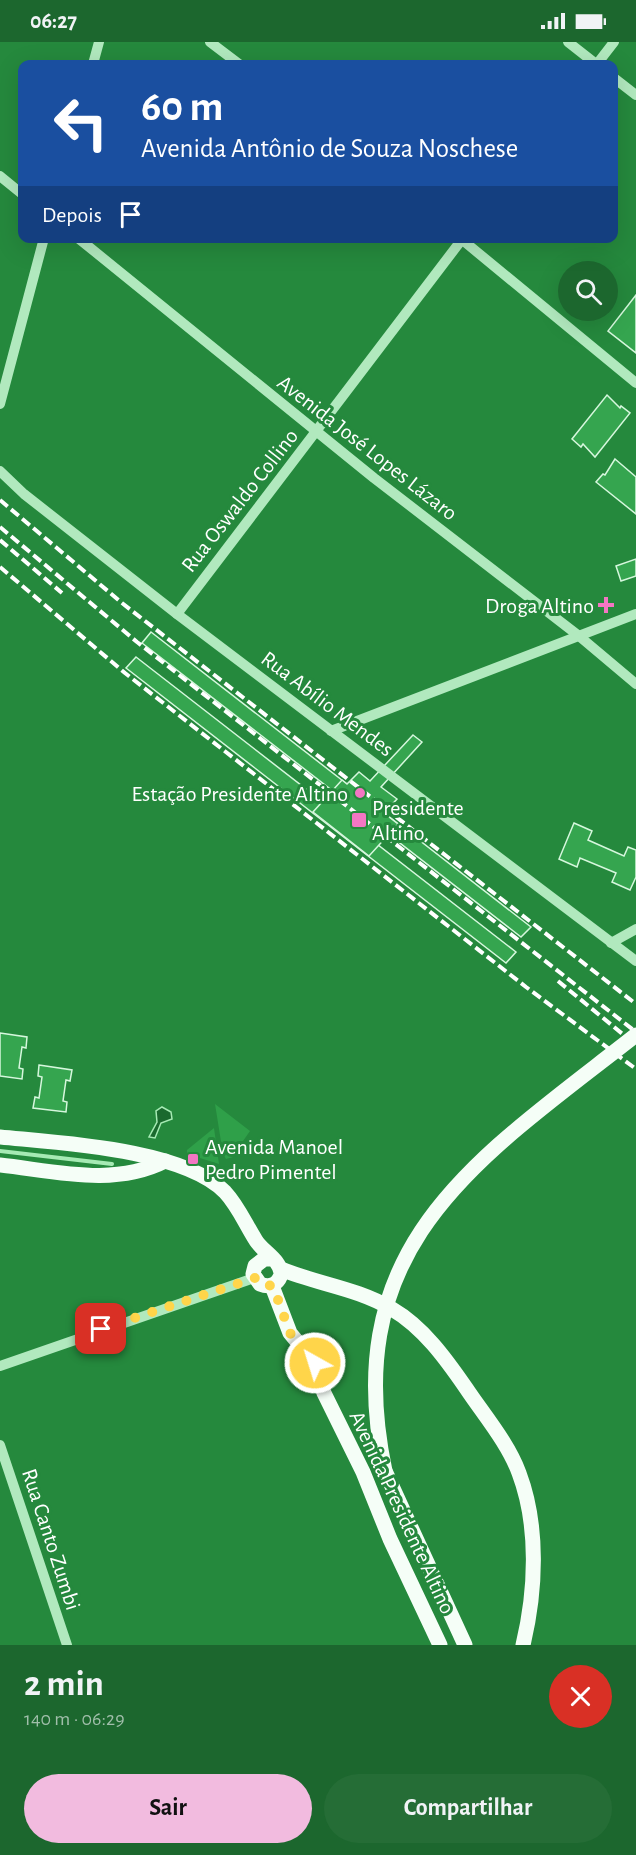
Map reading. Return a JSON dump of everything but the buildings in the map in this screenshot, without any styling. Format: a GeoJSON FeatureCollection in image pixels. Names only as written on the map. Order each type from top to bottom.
{"type":"FeatureCollection","features":[{"type":"Feature","properties":{"kind":"main road","name":"Avenida Presidente Altino"},"geometry":{"type":"LineString","coordinates":[[465,1645],[385,1471],[375,1408],[379,1328],[387,1300],[407,1252],[434,1212],[516,1129],[636,1035]]}},
{"type":"Feature","properties":{"kind":"main road"},"geometry":{"type":"LineString","coordinates":[[0,1137],[140,1156],[165,1161],[206,1177],[220,1188],[236,1206],[276,1274]]}},
{"type":"Feature","properties":{"kind":"main road"},"geometry":{"type":"LineString","coordinates":[[129,1175],[140,1156]]}},
{"type":"Feature","properties":{"kind":"main road"},"geometry":{"type":"LineString","coordinates":[[0,1165],[104,1177],[129,1175],[165,1161]]}},
{"type":"Feature","properties":{"kind":"main road"},"geometry":{"type":"LineString","coordinates":[[255,1240],[256,1270],[260,1284],[276,1274],[302,1278],[363,1294],[393,1309],[411,1323],[452,1367],[509,1452],[519,1473],[532,1536],[528,1623],[523,1645]]}},
{"type":"Feature","properties":{"kind":"main road"},"geometry":{"type":"LineString","coordinates":[[256,1270],[264,1259],[276,1274]]}},
{"type":"Feature","properties":{"kind":"main road","name":"Avenida Presidente Altino"},"geometry":{"type":"LineString","coordinates":[[276,1274],[290,1333],[315,1363],[324,1393],[363,1472],[390,1539],[440,1645]]}},
{"type":"Feature","properties":{"kind":"main road"},"geometry":{"type":"LineString","coordinates":[[514,1645],[528,1623]]}},
{"type":"Feature","properties":{"kind":"street"},"geometry":{"type":"LineString","coordinates":[[94,60],[99,42]]}},
{"type":"Feature","properties":{"kind":"street"},"geometry":{"type":"LineString","coordinates":[[210,42],[234,60]]}},
{"type":"Feature","properties":{"kind":"street"},"geometry":{"type":"LineString","coordinates":[[568,42],[592,60]]}},
{"type":"Feature","properties":{"kind":"street"},"geometry":{"type":"LineString","coordinates":[[600,60],[614,42]]}},
{"type":"Feature","properties":{"kind":"street"},"geometry":{"type":"LineString","coordinates":[[618,81],[636,95]]}},
{"type":"Feature","properties":{"kind":"street"},"geometry":{"type":"LineString","coordinates":[[0,176],[18,191]]}},
{"type":"Feature","properties":{"kind":"street"},"geometry":{"type":"LineString","coordinates":[[0,404],[43,243]]}},
{"type":"Feature","properties":{"kind":"street","name":"Avenida José Lopes Lázaro"},"geometry":{"type":"LineString","coordinates":[[84,243],[317,432],[579,636],[636,684]]}},
{"type":"Feature","properties":{"kind":"street","name":"Rua Oswaldo Collino"},"geometry":{"type":"LineString","coordinates":[[177,614],[458,243]]}},
{"type":"Feature","properties":{"kind":"street"},"geometry":{"type":"LineString","coordinates":[[466,243],[636,383]]}},
{"type":"Feature","properties":{"kind":"street","name":"Rua Abílio Mendes"},"geometry":{"type":"LineString","coordinates":[[0,471],[24,494],[177,614],[636,961]]}},
{"type":"Feature","properties":{"kind":"street"},"geometry":{"type":"LineString","coordinates":[[331,731],[636,614]]}},
{"type":"Feature","properties":{"kind":"street"},"geometry":{"type":"LineString","coordinates":[[611,943],[636,929]]}},
{"type":"Feature","properties":{"kind":"street"},"geometry":{"type":"LineString","coordinates":[[0,1366],[256,1270]]}},
{"type":"Feature","properties":{"kind":"street","name":"Rua Canto Zumbi"},"geometry":{"type":"LineString","coordinates":[[0,1445],[67,1645]]}},
{"type":"Feature","properties":{"kind":"shaded area"},"geometry":{"type":"Polygon","coordinates":[[[215,1104],[250,1131],[236,1151],[232,1150],[233,1157],[226,1159],[223,1154],[215,1104]]]}},
{"type":"Feature","properties":{"kind":"shaded area"},"geometry":{"type":"Polygon","coordinates":[[[162,1107],[171,1112],[172,1119],[161,1123],[155,1138],[149,1137],[157,1122],[156,1111],[162,1107]]]}},
{"type":"Feature","properties":{"kind":"shaded area"},"geometry":{"type":"Polygon","coordinates":[[[214,1128],[219,1164],[187,1154],[187,1150],[214,1128]]]}},
{"type":"Feature","properties":{"kind":"waterway"},"geometry":{"type":"LineString","coordinates":[[0,1151],[112,1164]]}},
{"type":"Feature","properties":{"kind":"railway"},"geometry":{"type":"LineString","coordinates":[[0,500],[122,603],[636,1004]]}},
{"type":"Feature","properties":{"kind":"railway"},"geometry":{"type":"LineString","coordinates":[[0,527],[137,642],[636,1032]]}},
{"type":"Feature","properties":{"kind":"railway"},"geometry":{"type":"LineString","coordinates":[[0,540],[62,593]]}},
{"type":"Feature","properties":{"kind":"railway"},"geometry":{"type":"LineString","coordinates":[[0,567],[125,673],[526,987],[636,1069]]}},
{"type":"Feature","properties":{"kind":"railway"},"geometry":{"type":"LineString","coordinates":[[558,981],[636,1045]]}},
{"type":"Feature","properties":{"kind":"place","name":"Droga Altino"},"geometry":{"type":"Point","coordinates":[606,605]}},
{"type":"Feature","properties":{"kind":"place","name":"Estação Presidente Altino"},"geometry":{"type":"Point","coordinates":[360,793]}},
{"type":"Feature","properties":{"kind":"place","name":"Presidente Altino"},"geometry":{"type":"Point","coordinates":[359,820]}},
{"type":"Feature","properties":{"kind":"place","name":"Avenida Manoel Pedro Pimentel"},"geometry":{"type":"Point","coordinates":[193,1159]}},
{"type":"Feature","properties":{"kind":"route"},"geometry":{"type":"LineString","coordinates":[[101,1329],[255,1278],[264,1286],[273,1286],[290,1333],[315,1363]]}}]}
